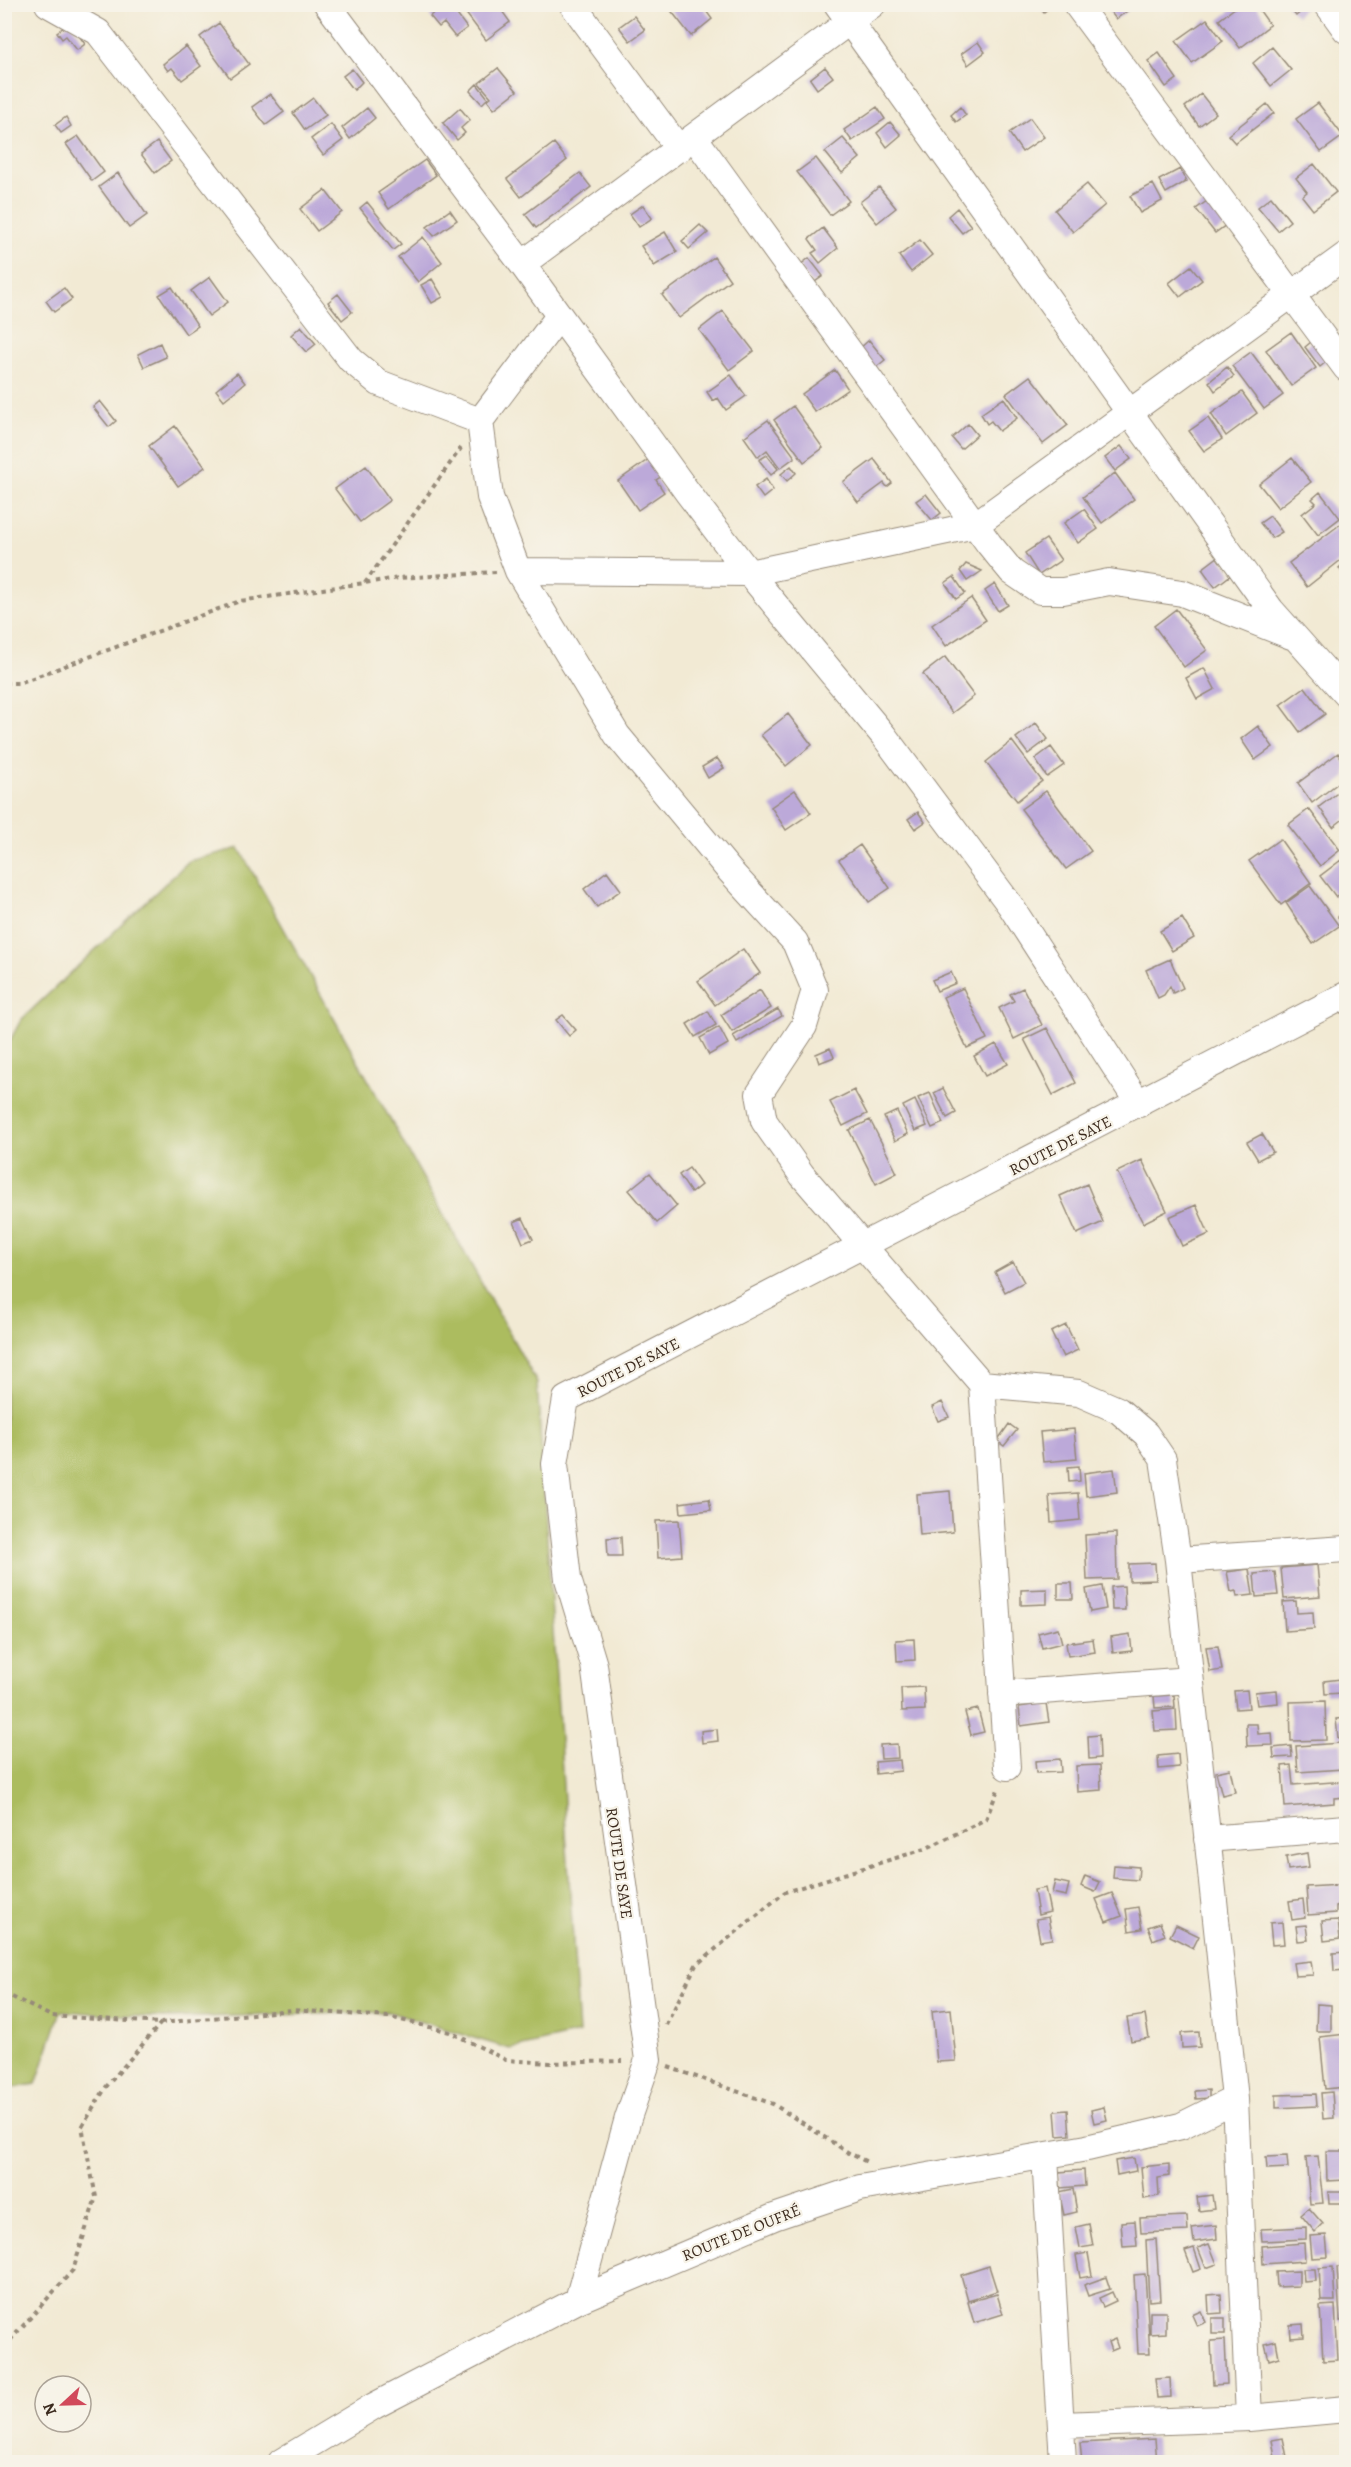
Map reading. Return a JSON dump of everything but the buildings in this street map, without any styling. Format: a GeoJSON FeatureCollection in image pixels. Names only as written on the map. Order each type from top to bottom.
{"type":"FeatureCollection","features":[{"type":"Feature","properties":{"kind":"street"},"geometry":{"type":"LineString","coordinates":[[48,4],[98,32],[351,360],[379,383],[480,421]]}},
{"type":"Feature","properties":{"kind":"street"},"geometry":{"type":"LineString","coordinates":[[327,4],[522,264],[748,573],[884,736],[1010,905],[1139,1104]]}},
{"type":"Feature","properties":{"kind":"street"},"geometry":{"type":"LineString","coordinates":[[572,4],[686,143],[1012,572],[1040,591],[1063,591],[1109,582],[1182,593],[1296,638]]}},
{"type":"Feature","properties":{"kind":"street"},"geometry":{"type":"LineString","coordinates":[[522,264],[686,143],[844,14],[873,4]]}},
{"type":"Feature","properties":{"kind":"street"},"geometry":{"type":"LineString","coordinates":[[1076,4],[1347,368]]}},
{"type":"Feature","properties":{"kind":"street"},"geometry":{"type":"LineString","coordinates":[[1327,4],[1347,30]]}},
{"type":"Feature","properties":{"kind":"street"},"geometry":{"type":"LineString","coordinates":[[844,14],[1271,610],[1347,694]]}},
{"type":"Feature","properties":{"kind":"street"},"geometry":{"type":"LineString","coordinates":[[518,571],[748,573],[975,525],[1131,414],[1347,255]]}},
{"type":"Feature","properties":{"kind":"street"},"geometry":{"type":"LineString","coordinates":[[559,316],[480,421],[490,497],[518,571],[617,735],[729,870],[776,918],[795,942],[815,990],[804,1026],[759,1094],[764,1121],[802,1175],[982,1384],[1007,1767]]}},
{"type":"Feature","properties":{"kind":"street","name":"ROUTE DE SAYE"},"geometry":{"type":"LineString","coordinates":[[578,2300],[628,2118],[648,2060],[594,1665],[568,1579],[555,1464],[566,1399],[1347,995]]}},
{"type":"Feature","properties":{"kind":"street"},"geometry":{"type":"LineString","coordinates":[[982,1384],[1079,1392],[1118,1410],[1146,1434],[1163,1459],[1178,1560],[1235,2099],[1250,2418]]}},
{"type":"Feature","properties":{"kind":"street"},"geometry":{"type":"LineString","coordinates":[[1178,1560],[1347,1549]]}},
{"type":"Feature","properties":{"kind":"street"},"geometry":{"type":"LineString","coordinates":[[1002,1694],[1190,1680]]}},
{"type":"Feature","properties":{"kind":"street"},"geometry":{"type":"LineString","coordinates":[[1207,1839],[1347,1828]]}},
{"type":"Feature","properties":{"kind":"street","name":"ROUTE DE OUFRÉ"},"geometry":{"type":"LineString","coordinates":[[281,2463],[374,2406],[578,2300],[774,2217],[860,2188],[1045,2156],[1181,2126],[1235,2099]]}},
{"type":"Feature","properties":{"kind":"street"},"geometry":{"type":"LineString","coordinates":[[1045,2156],[1063,2463]]}},
{"type":"Feature","properties":{"kind":"street"},"geometry":{"type":"LineString","coordinates":[[1061,2425],[1250,2418],[1347,2409]]}},
{"type":"Feature","properties":{"kind":"path"},"geometry":{"type":"LineString","coordinates":[[365,583],[480,421]]}},
{"type":"Feature","properties":{"kind":"path"},"geometry":{"type":"LineString","coordinates":[[4,683],[19,683],[240,601],[399,578],[518,571]]}},
{"type":"Feature","properties":{"kind":"path"},"geometry":{"type":"LineString","coordinates":[[664,2028],[696,1965],[785,1892],[925,1849],[986,1819],[1007,1767]]}},
{"type":"Feature","properties":{"kind":"path"},"geometry":{"type":"LineString","coordinates":[[4,1993],[51,2016],[161,2024],[292,2010],[389,2018],[450,2032],[506,2060],[550,2063],[648,2060],[773,2104],[870,2164]]}},
{"type":"Feature","properties":{"kind":"path"},"geometry":{"type":"LineString","coordinates":[[4,2347],[73,2270],[96,2197],[82,2127],[106,2087],[161,2024]]}},
{"type":"Feature","properties":{"kind":"green space"},"geometry":{"type":"Polygon","coordinates":[[[239,848],[537,1383],[579,2033],[510,2049],[389,2012],[163,2018],[61,2011],[36,2084],[5,2089],[5,1050],[21,1020],[189,861],[239,848]]]}}]}
